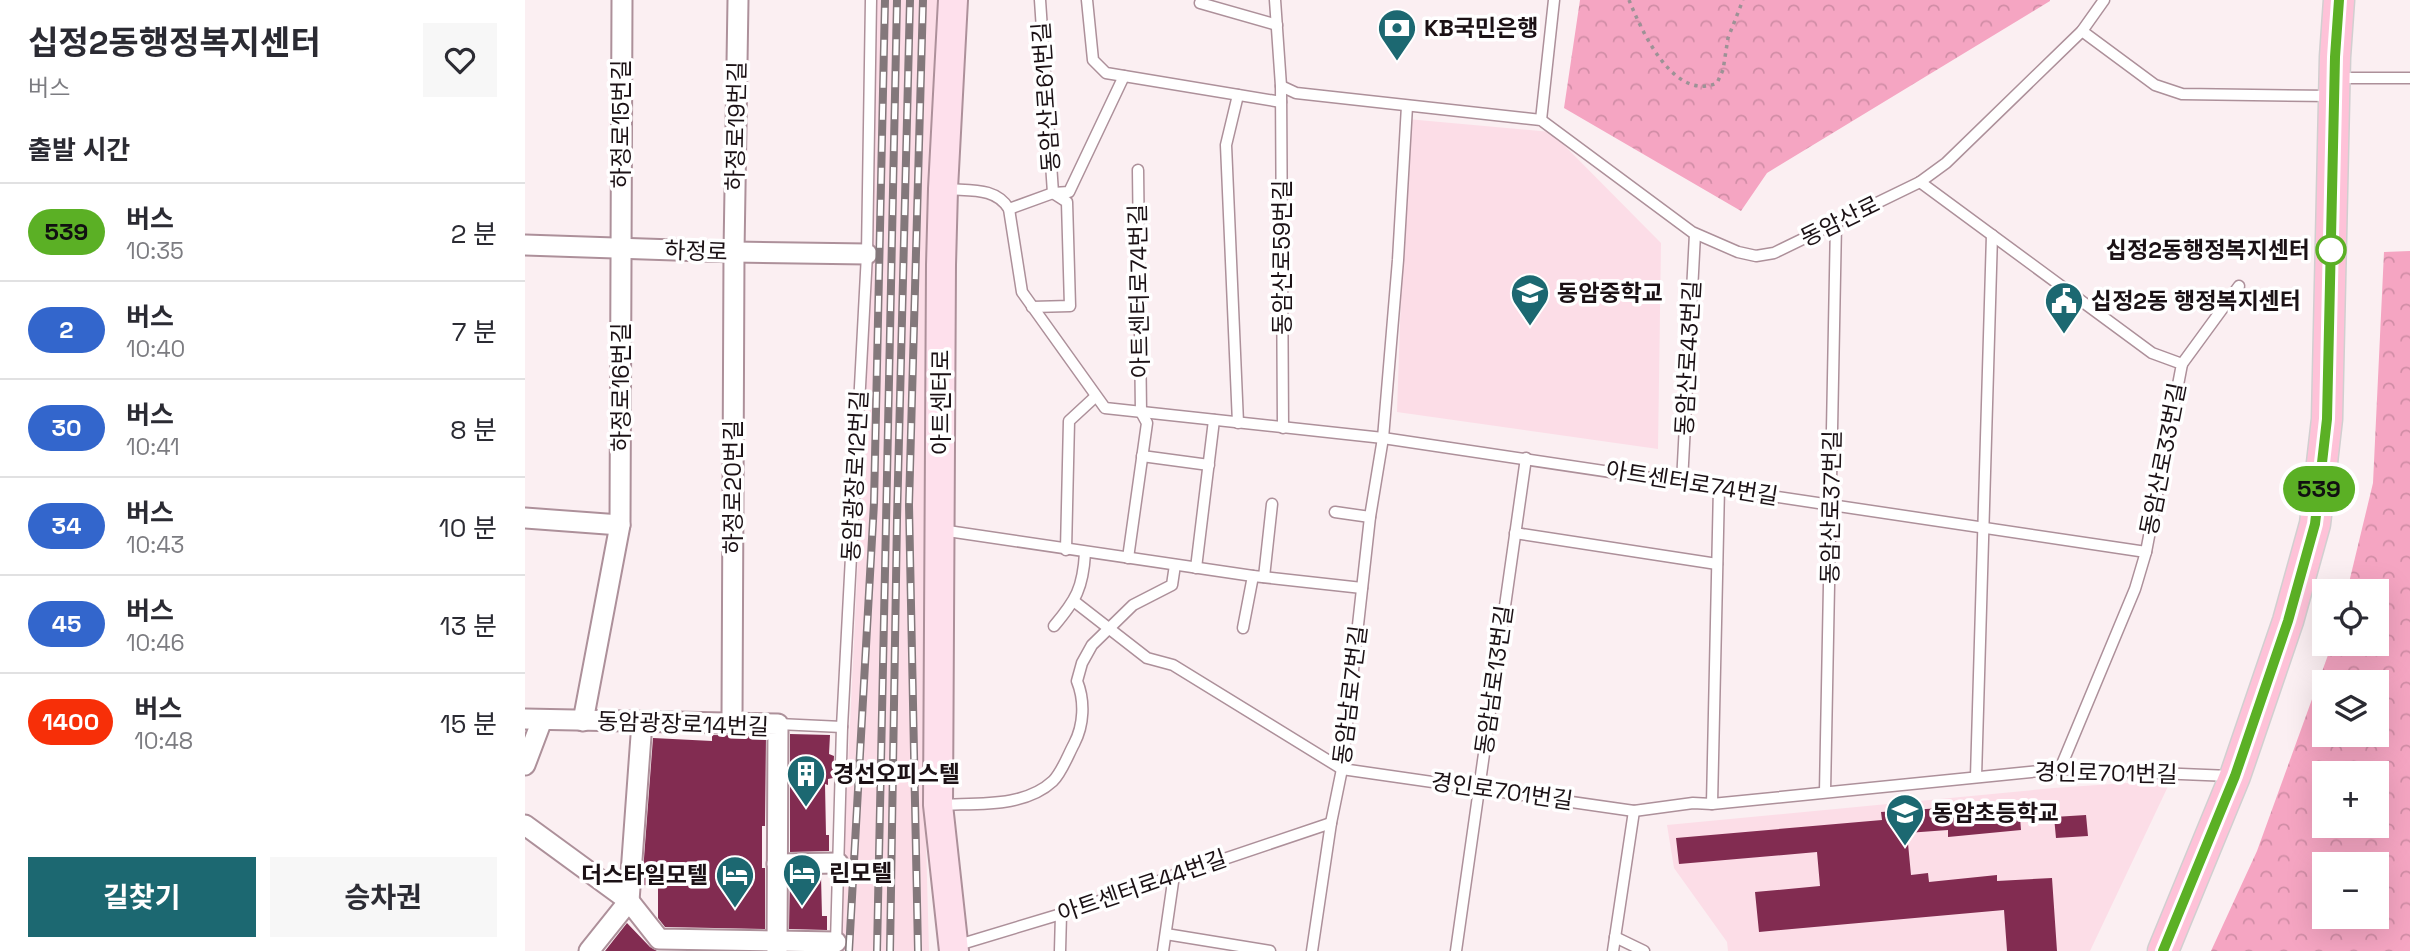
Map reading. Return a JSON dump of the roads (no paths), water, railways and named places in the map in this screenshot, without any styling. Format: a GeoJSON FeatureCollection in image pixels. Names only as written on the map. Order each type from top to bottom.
{"type":"FeatureCollection","features":[{"type":"Feature","properties":{"kind":"main road"},"geometry":{"type":"LineString","coordinates":[[2163,951],[2235,776],[2288,621],[2315,524],[2327,419],[2334,87],[2339,0]]}},
{"type":"Feature","properties":{"kind":"street","name":"하정로15번길"},"geometry":{"type":"LineString","coordinates":[[621,248],[622,0]]}},
{"type":"Feature","properties":{"kind":"street","name":"하정로19번길"},"geometry":{"type":"LineString","coordinates":[[734,252],[738,0]]}},
{"type":"Feature","properties":{"kind":"street","name":"아트센터로"},"geometry":{"type":"LineString","coordinates":[[953,0],[943,188],[938,805],[954,949]]}},
{"type":"Feature","properties":{"kind":"street","name":"하정로"},"geometry":{"type":"LineString","coordinates":[[525,245],[867,254]]}},
{"type":"Feature","properties":{"kind":"street","name":"하정로16번길"},"geometry":{"type":"LineString","coordinates":[[583,721],[620,525],[621,248]]}},
{"type":"Feature","properties":{"kind":"street","name":"하정로20번길"},"geometry":{"type":"LineString","coordinates":[[732,722],[734,252]]}},
{"type":"Feature","properties":{"kind":"street"},"geometry":{"type":"LineString","coordinates":[[525,518],[620,525]]}},
{"type":"Feature","properties":{"kind":"street"},"geometry":{"type":"LineString","coordinates":[[525,765],[534,720]]}},
{"type":"Feature","properties":{"kind":"street","name":"동암광장로14번길"},"geometry":{"type":"LineString","coordinates":[[534,720],[778,724],[777,946]]}},
{"type":"Feature","properties":{"kind":"street"},"geometry":{"type":"LineString","coordinates":[[590,951],[629,901],[642,722]]}},
{"type":"Feature","properties":{"kind":"street"},"geometry":{"type":"LineString","coordinates":[[525,825],[629,901],[659,939],[836,947]]}},
{"type":"Feature","properties":{"kind":"street"},"geometry":{"type":"LineString","coordinates":[[777,864],[838,863]]}},
{"type":"Feature","properties":{"kind":"lane","name":"동암광장로12번길"},"geometry":{"type":"LineString","coordinates":[[836,947],[842,727],[867,254],[871,0]]}},
{"type":"Feature","properties":{"kind":"lane","name":"동암산로61번길"},"geometry":{"type":"LineString","coordinates":[[1040,0],[1053,193]]}},
{"type":"Feature","properties":{"kind":"lane"},"geometry":{"type":"LineString","coordinates":[[1087,0],[1093,60],[1106,73],[1281,102]]}},
{"type":"Feature","properties":{"kind":"lane"},"geometry":{"type":"LineString","coordinates":[[1275,0],[1280,86],[1296,93],[1541,120],[1554,0]]}},
{"type":"Feature","properties":{"kind":"lane","name":"동암산로"},"geometry":{"type":"LineString","coordinates":[[1541,120],[1695,233],[1738,252],[1756,256],[1774,253],[1920,182],[1946,163],[2082,31],[2104,0]]}},
{"type":"Feature","properties":{"kind":"lane"},"geometry":{"type":"LineString","coordinates":[[1200,3],[1276,24]]}},
{"type":"Feature","properties":{"kind":"lane"},"geometry":{"type":"LineString","coordinates":[[2082,31],[2155,85],[2182,94],[2334,87],[2410,78]]}},
{"type":"Feature","properties":{"kind":"lane","name":"동암산로61번길"},"geometry":{"type":"LineString","coordinates":[[1009,209],[1053,193],[1069,192],[1124,76]]}},
{"type":"Feature","properties":{"kind":"lane","name":"동암산로59번길"},"geometry":{"type":"LineString","coordinates":[[1280,86],[1283,428]]}},
{"type":"Feature","properties":{"kind":"lane"},"geometry":{"type":"LineString","coordinates":[[1238,94],[1226,145],[1238,423]]}},
{"type":"Feature","properties":{"kind":"lane","name":"동암남로7번길"},"geometry":{"type":"LineString","coordinates":[[1312,951],[1342,769],[1370,517],[1383,438],[1398,260],[1407,106]]}},
{"type":"Feature","properties":{"kind":"lane","name":"아트센터로74번길"},"geometry":{"type":"LineString","coordinates":[[1137,170],[1141,412]]}},
{"type":"Feature","properties":{"kind":"lane","name":"동암산로33번길"},"geometry":{"type":"LineString","coordinates":[[1920,182],[2152,353],[2182,364],[2146,552],[2135,589],[2060,769]]}},
{"type":"Feature","properties":{"kind":"lane"},"geometry":{"type":"LineString","coordinates":[[943,188],[995,194],[1004,201],[1009,209],[1022,292],[1095,397],[1069,421],[1066,550]]}},
{"type":"Feature","properties":{"kind":"lane"},"geometry":{"type":"LineString","coordinates":[[1033,307],[1070,306],[1067,202],[1053,193]]}},
{"type":"Feature","properties":{"kind":"lane","name":"동암산로37번길"},"geometry":{"type":"LineString","coordinates":[[1825,792],[1836,223]]}},
{"type":"Feature","properties":{"kind":"lane","name":"동암산로43번길"},"geometry":{"type":"LineString","coordinates":[[1682,482],[1695,233]]}},
{"type":"Feature","properties":{"kind":"lane"},"geometry":{"type":"LineString","coordinates":[[1976,777],[1992,235]]}},
{"type":"Feature","properties":{"kind":"lane"},"geometry":{"type":"LineString","coordinates":[[2182,364],[2239,286]]}},
{"type":"Feature","properties":{"kind":"lane","name":"아트센터로74번길"},"geometry":{"type":"LineString","coordinates":[[1095,397],[1105,408],[1383,438],[2146,552]]}},
{"type":"Feature","properties":{"kind":"lane"},"geometry":{"type":"LineString","coordinates":[[1128,558],[1147,423],[1141,412]]}},
{"type":"Feature","properties":{"kind":"lane"},"geometry":{"type":"LineString","coordinates":[[1196,568],[1214,420]]}},
{"type":"Feature","properties":{"kind":"lane"},"geometry":{"type":"LineString","coordinates":[[1142,456],[1209,465]]}},
{"type":"Feature","properties":{"kind":"lane","name":"동암남로13번길"},"geometry":{"type":"LineString","coordinates":[[1456,951],[1526,458]]}},
{"type":"Feature","properties":{"kind":"lane"},"geometry":{"type":"LineString","coordinates":[[1712,804],[1719,487]]}},
{"type":"Feature","properties":{"kind":"lane"},"geometry":{"type":"LineString","coordinates":[[1243,628],[1259,577],[1272,503]]}},
{"type":"Feature","properties":{"kind":"lane"},"geometry":{"type":"LineString","coordinates":[[1335,512],[1370,517]]}},
{"type":"Feature","properties":{"kind":"lane"},"geometry":{"type":"LineString","coordinates":[[940,530],[1084,553],[1362,588]]}},
{"type":"Feature","properties":{"kind":"lane"},"geometry":{"type":"LineString","coordinates":[[1515,533],[1717,564]]}},
{"type":"Feature","properties":{"kind":"lane"},"geometry":{"type":"LineString","coordinates":[[1054,626],[1075,602],[1084,578],[1084,553]]}},
{"type":"Feature","properties":{"kind":"lane"},"geometry":{"type":"LineString","coordinates":[[938,805],[1006,802],[1033,795],[1055,780],[1077,739],[1083,713],[1077,681],[1092,645],[1133,606],[1172,585],[1175,565]]}},
{"type":"Feature","properties":{"kind":"lane","name":"경인로701번길"},"geometry":{"type":"LineString","coordinates":[[1075,602],[1147,657],[1173,665],[1342,769],[1634,811],[1693,803],[1712,804],[2060,769],[2235,776]]}},
{"type":"Feature","properties":{"kind":"lane"},"geometry":{"type":"LineString","coordinates":[[778,724],[842,727]]}},
{"type":"Feature","properties":{"kind":"lane"},"geometry":{"type":"LineString","coordinates":[[1613,951],[1634,811]]}},
{"type":"Feature","properties":{"kind":"lane","name":"아트센터로44번길"},"geometry":{"type":"LineString","coordinates":[[954,949],[1331,823]]}},
{"type":"Feature","properties":{"kind":"lane"},"geometry":{"type":"LineString","coordinates":[[1163,951],[1174,875]]}},
{"type":"Feature","properties":{"kind":"lane"},"geometry":{"type":"LineString","coordinates":[[1061,914],[1061,951]]}},
{"type":"Feature","properties":{"kind":"lane"},"geometry":{"type":"LineString","coordinates":[[1166,934],[1270,951]]}},
{"type":"Feature","properties":{"kind":"lane"},"geometry":{"type":"LineString","coordinates":[[1615,937],[1644,951]]}},
{"type":"Feature","properties":{"kind":"railway"},"geometry":{"type":"LineString","coordinates":[[849,951],[874,503],[885,0]]}},
{"type":"Feature","properties":{"kind":"railway"},"geometry":{"type":"LineString","coordinates":[[877,951],[897,0]]}},
{"type":"Feature","properties":{"kind":"railway"},"geometry":{"type":"LineString","coordinates":[[890,951],[910,0]]}},
{"type":"Feature","properties":{"kind":"railway"},"geometry":{"type":"LineString","coordinates":[[918,951],[909,505],[923,0]]}},
{"type":"Feature","properties":{"kind":"place","name":"KB국민은행"},"geometry":{"type":"Point","coordinates":[1397,62]}},
{"type":"Feature","properties":{"kind":"place","name":"십정2동행정복지센터"},"geometry":{"type":"Point","coordinates":[2331,250]}},
{"type":"Feature","properties":{"kind":"place","name":"동암중학교"},"geometry":{"type":"Point","coordinates":[1530,327]}},
{"type":"Feature","properties":{"kind":"place","name":"십정2동 행정복지센터"},"geometry":{"type":"Point","coordinates":[2064,335]}},
{"type":"Feature","properties":{"kind":"place","name":"경선오피스텔"},"geometry":{"type":"Point","coordinates":[806,808]}},
{"type":"Feature","properties":{"kind":"place","name":"동암초등학교"},"geometry":{"type":"Point","coordinates":[1905,847]}},
{"type":"Feature","properties":{"kind":"place","name":"린모텔"},"geometry":{"type":"Point","coordinates":[802,907]}},
{"type":"Feature","properties":{"kind":"place","name":"더스타일모텔"},"geometry":{"type":"Point","coordinates":[735,909]}}]}
